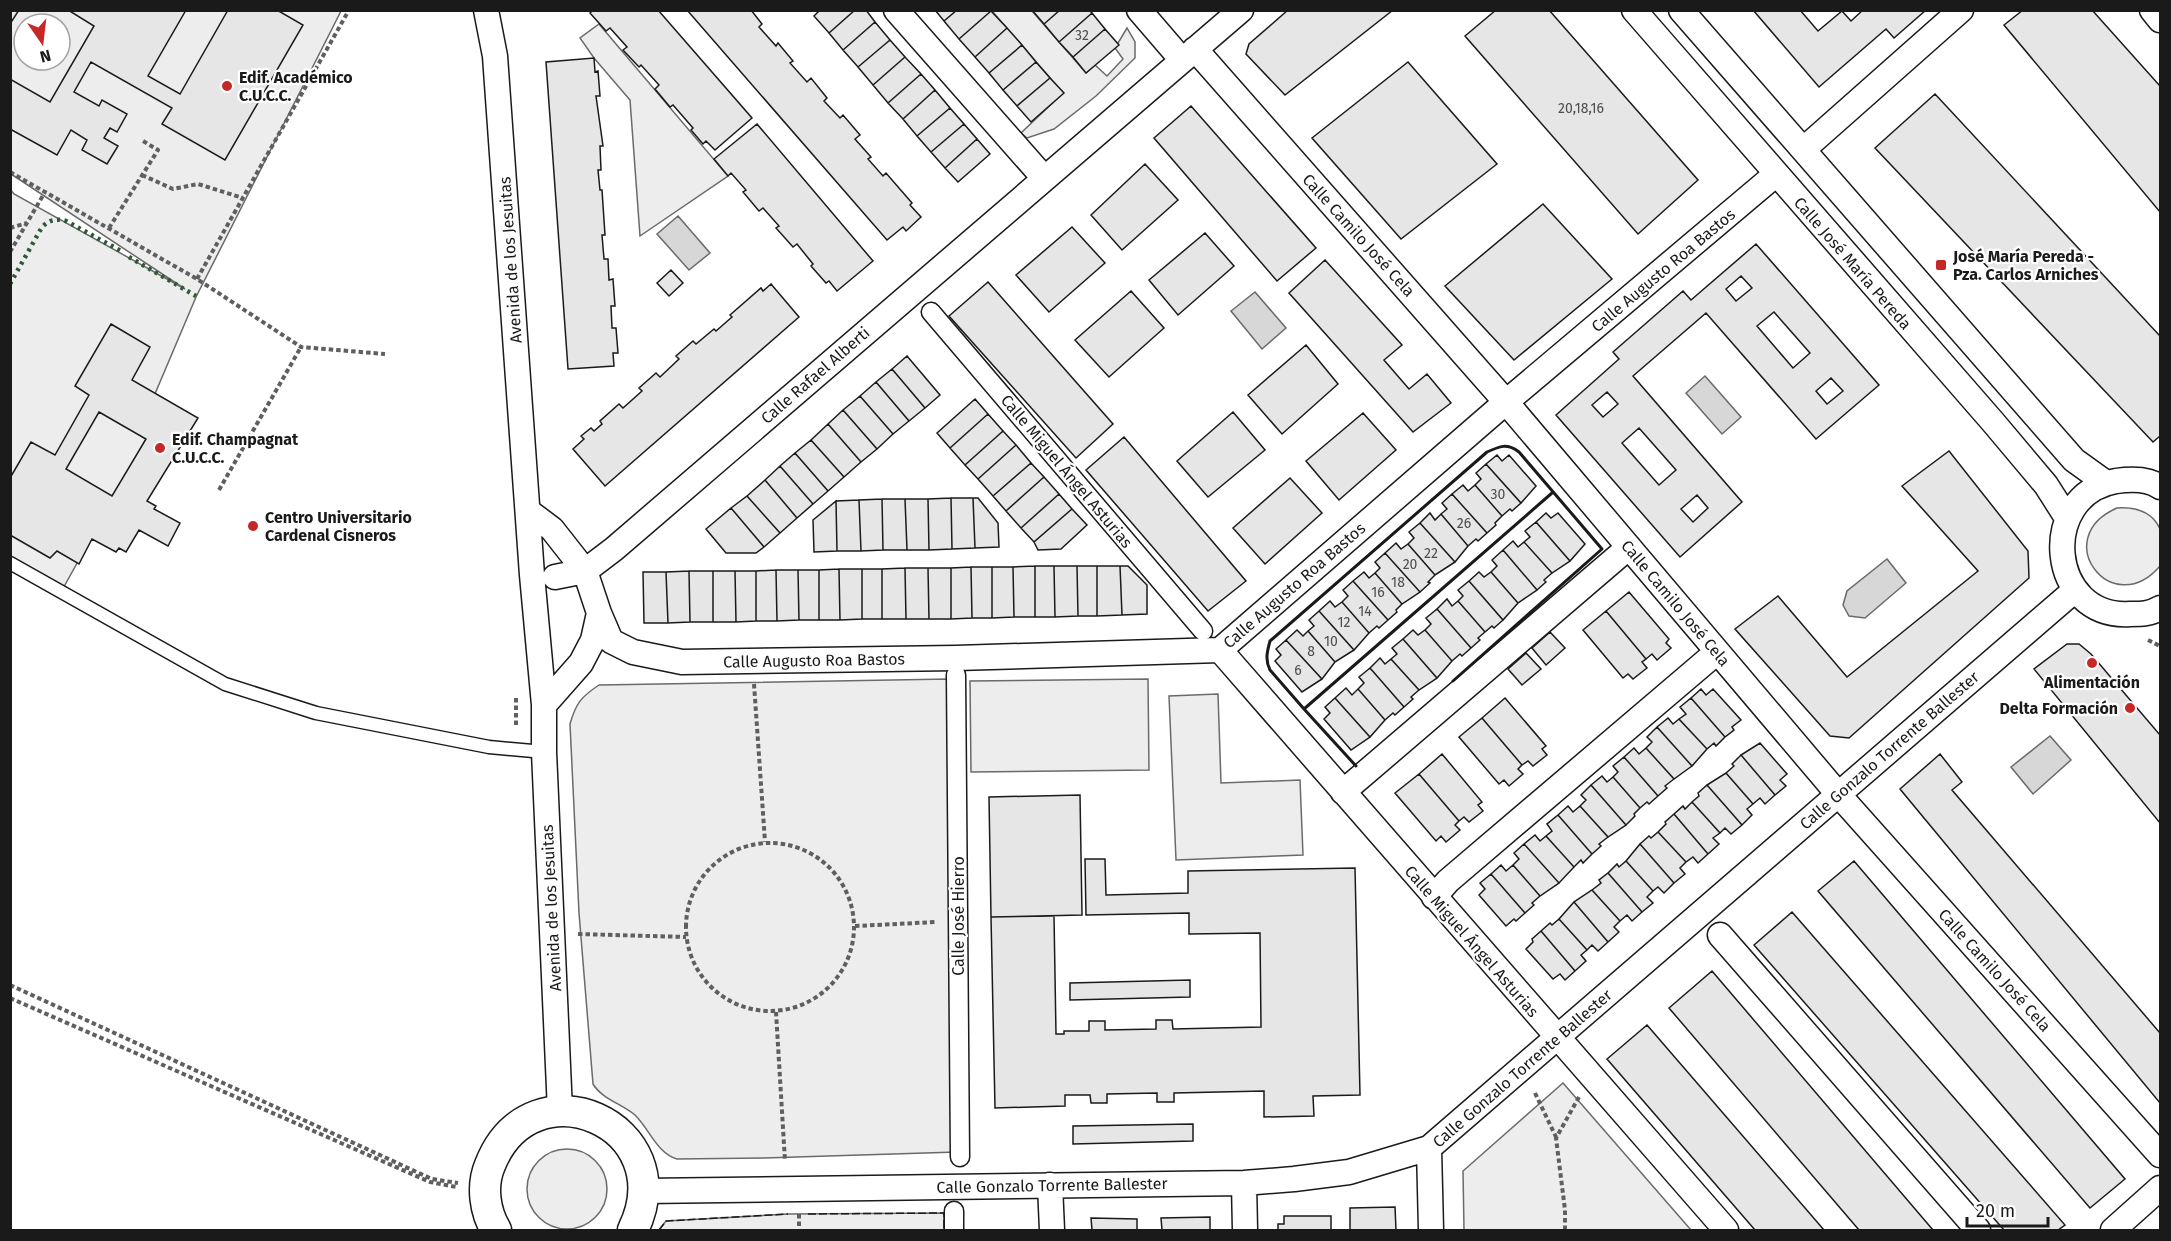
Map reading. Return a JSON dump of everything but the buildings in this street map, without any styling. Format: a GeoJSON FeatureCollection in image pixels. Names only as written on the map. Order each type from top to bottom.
{"type":"FeatureCollection","features":[{"type":"Feature","properties":{"kind":"street","name":"Avenida de los Jesuitas"},"geometry":{"type":"LineString","coordinates":[[486,10],[496,67],[528,511],[543,576],[544,752],[560,1111]]}},
{"type":"Feature","properties":{"kind":"street"},"geometry":{"type":"LineString","coordinates":[[491,36],[504,10]]}},
{"type":"Feature","properties":{"kind":"street"},"geometry":{"type":"LineString","coordinates":[[897,10],[1044,178]]}},
{"type":"Feature","properties":{"kind":"street","name":"Calle Camilo José Cela"},"geometry":{"type":"LineString","coordinates":[[1138,10],[1188,55],[1506,402],[1838,794],[2160,1155]]}},
{"type":"Feature","properties":{"kind":"street","name":"Calle Rafael Alberti"},"geometry":{"type":"LineString","coordinates":[[593,591],[623,541],[1241,10]]}},
{"type":"Feature","properties":{"kind":"street","name":"Calle José María Pereda"},"geometry":{"type":"LineString","coordinates":[[1634,10],[1775,175],[1993,422],[2046,485],[2067,518]]}},
{"type":"Feature","properties":{"kind":"street"},"geometry":{"type":"LineString","coordinates":[[1681,10],[2074,460],[2106,483]]}},
{"type":"Feature","properties":{"kind":"street"},"geometry":{"type":"LineString","coordinates":[[1804,149],[1961,10]]}},
{"type":"Feature","properties":{"kind":"street"},"geometry":{"type":"LineString","coordinates":[[2152,10],[2160,20]]}},
{"type":"Feature","properties":{"kind":"street","name":"Calle Augusto Roa Bastos"},"geometry":{"type":"LineString","coordinates":[[593,591],[611,641],[633,652],[681,662],[956,658],[1220,650],[1506,402],[1775,175]]}},
{"type":"Feature","properties":{"kind":"street","name":"Calle Miguel Ángel Asturias"},"geometry":{"type":"LineString","coordinates":[[931,312],[1203,631]]}},
{"type":"Feature","properties":{"kind":"street"},"geometry":{"type":"LineString","coordinates":[[2154,620],[2115,615],[2093,606],[2075,590],[2063,566],[2061,538],[2067,518],[2084,496],[2106,483],[2131,478],[2160,487]]}},
{"type":"Feature","properties":{"kind":"street"},"geometry":{"type":"LineString","coordinates":[[528,511],[552,529],[593,591],[593,640],[581,663],[544,705]]}},
{"type":"Feature","properties":{"kind":"street"},"geometry":{"type":"LineString","coordinates":[[1343,792],[1629,547]]}},
{"type":"Feature","properties":{"kind":"street"},"geometry":{"type":"LineString","coordinates":[[543,576],[593,591]]}},
{"type":"Feature","properties":{"kind":"street","name":"Calle Gonzalo Torrente Ballester"},"geometry":{"type":"LineString","coordinates":[[644,1191],[1244,1183],[1349,1172],[1429,1148],[2075,590]]}},
{"type":"Feature","properties":{"kind":"street","name":"Calle Miguel Ángel Asturias"},"geometry":{"type":"LineString","coordinates":[[1220,650],[1726,1230]]}},
{"type":"Feature","properties":{"kind":"street"},"geometry":{"type":"LineString","coordinates":[[1434,897],[1448,881],[1717,652]]}},
{"type":"Feature","properties":{"kind":"street","name":"Calle José Hierro"},"geometry":{"type":"LineString","coordinates":[[956,675],[960,1157]]}},
{"type":"Feature","properties":{"kind":"street"},"geometry":{"type":"LineString","coordinates":[[1720,935],[1978,1230]]}},
{"type":"Feature","properties":{"kind":"street"},"geometry":{"type":"LineString","coordinates":[[496,1230],[481,1186],[496,1148],[513,1129],[535,1116],[560,1111],[586,1114],[602,1121],[610,1125],[628,1142],[640,1166],[644,1191],[641,1214],[633,1230]]}},
{"type":"Feature","properties":{"kind":"street"},"geometry":{"type":"LineString","coordinates":[[1429,1148],[1431,1230]]}},
{"type":"Feature","properties":{"kind":"street"},"geometry":{"type":"LineString","coordinates":[[1244,1183],[1245,1230]]}},
{"type":"Feature","properties":{"kind":"street"},"geometry":{"type":"LineString","coordinates":[[1050,1185],[1052,1230]]}},
{"type":"Feature","properties":{"kind":"street"},"geometry":{"type":"LineString","coordinates":[[2113,1230],[2160,1188]]}},
{"type":"Feature","properties":{"kind":"street"},"geometry":{"type":"LineString","coordinates":[[954,1211],[954,1230]]}},
{"type":"Feature","properties":{"kind":"lane"},"geometry":{"type":"LineString","coordinates":[[10,563],[225,684],[316,712],[432,737],[517,751],[544,752]]}},
{"type":"Feature","properties":{"kind":"path"},"geometry":{"type":"LineString","coordinates":[[197,279],[349,10]]}},
{"type":"Feature","properties":{"kind":"path"},"geometry":{"type":"LineString","coordinates":[[109,228],[158,150],[143,141]]}},
{"type":"Feature","properties":{"kind":"path"},"geometry":{"type":"LineString","coordinates":[[10,172],[197,279],[301,347],[385,354]]}},
{"type":"Feature","properties":{"kind":"path"},"geometry":{"type":"LineString","coordinates":[[142,175],[173,189],[198,184],[243,198]]}},
{"type":"Feature","properties":{"kind":"path"},"geometry":{"type":"LineString","coordinates":[[10,252],[45,192]]}},
{"type":"Feature","properties":{"kind":"path"},"geometry":{"type":"LineString","coordinates":[[10,228],[27,224]]}},
{"type":"Feature","properties":{"kind":"path"},"geometry":{"type":"LineString","coordinates":[[219,490],[301,347]]}},
{"type":"Feature","properties":{"kind":"path"},"geometry":{"type":"LineString","coordinates":[[2154,620],[2160,646]]}},
{"type":"Feature","properties":{"kind":"path"},"geometry":{"type":"LineString","coordinates":[[753,679],[765,842]]}},
{"type":"Feature","properties":{"kind":"path"},"geometry":{"type":"LineString","coordinates":[[516,696],[517,751]]}},
{"type":"Feature","properties":{"kind":"path"},"geometry":{"type":"LineString","coordinates":[[765,842],[792,845],[818,856],[838,875],[851,899],[855,926],[852,951],[841,975],[824,993],[801,1006],[776,1012],[750,1009],[726,1000],[706,983],[693,962],[686,937],[687,910],[697,884],[715,863],[738,848],[765,842]]}},
{"type":"Feature","properties":{"kind":"path"},"geometry":{"type":"LineString","coordinates":[[855,926],[957,921]]}},
{"type":"Feature","properties":{"kind":"path"},"geometry":{"type":"LineString","coordinates":[[578,934],[686,937]]}},
{"type":"Feature","properties":{"kind":"path"},"geometry":{"type":"LineString","coordinates":[[10,985],[432,1179],[481,1186],[477,1192],[430,1182],[10,998]]}},
{"type":"Feature","properties":{"kind":"path"},"geometry":{"type":"LineString","coordinates":[[776,1012],[784,1161]]}},
{"type":"Feature","properties":{"kind":"path"},"geometry":{"type":"LineString","coordinates":[[1534,1093],[1556,1138],[1565,1210],[1565,1230]]}},
{"type":"Feature","properties":{"kind":"path"},"geometry":{"type":"LineString","coordinates":[[1556,1138],[1581,1094]]}},
{"type":"Feature","properties":{"kind":"path"},"geometry":{"type":"LineString","coordinates":[[799,1230],[800,1210]]}},
{"type":"Feature","properties":{"kind":"shaded area"},"geometry":{"type":"Polygon","coordinates":[[[11,11],[341,11],[196,297],[138,434],[146,439],[61,592],[11,563],[10,189],[14,194],[185,289],[11,174],[11,11]]]}},
{"type":"Feature","properties":{"kind":"shaded area"},"geometry":{"type":"Polygon","coordinates":[[[992,11],[1032,11],[1086,73],[1095,65],[1107,76],[1123,59],[1115,48],[1127,28],[1135,42],[1135,58],[1096,96],[1054,129],[1027,138],[1021,133],[1063,93],[992,11]]]}},
{"type":"Feature","properties":{"kind":"shaded area"},"geometry":{"type":"Polygon","coordinates":[[[599,24],[728,176],[640,236],[630,100],[580,38],[599,24]]]}},
{"type":"Feature","properties":{"kind":"shaded area"},"geometry":{"type":"Polygon","coordinates":[[[678,216],[710,253],[689,270],[657,234],[678,216]]]}},
{"type":"Feature","properties":{"kind":"shaded area"},"geometry":{"type":"Polygon","coordinates":[[[1255,292],[1286,328],[1262,349],[1231,311],[1255,292]]]}},
{"type":"Feature","properties":{"kind":"shaded area"},"geometry":{"type":"Polygon","coordinates":[[[1705,376],[1741,417],[1722,434],[1686,393],[1705,376]]]}},
{"type":"Feature","properties":{"kind":"shaded area"},"geometry":{"type":"Polygon","coordinates":[[[2117,508],[2142,511],[2157,523],[2160,529],[2160,566],[2142,581],[2123,585],[2107,580],[2095,569],[2088,554],[2088,538],[2097,521],[2117,508]]]}},
{"type":"Feature","properties":{"kind":"shaded area"},"geometry":{"type":"Polygon","coordinates":[[[1887,559],[1906,583],[1865,618],[1849,616],[1843,605],[1847,591],[1887,559]]]}},
{"type":"Feature","properties":{"kind":"shaded area"},"geometry":{"type":"Polygon","coordinates":[[[949,679],[957,1152],[764,1158],[677,1159],[670,1156],[664,1152],[635,1115],[607,1098],[593,1084],[579,913],[570,724],[577,706],[583,697],[599,685],[949,679]]]}},
{"type":"Feature","properties":{"kind":"shaded area"},"geometry":{"type":"Polygon","coordinates":[[[1148,679],[1149,770],[971,772],[970,681],[1148,679]]]}},
{"type":"Feature","properties":{"kind":"shaded area"},"geometry":{"type":"Polygon","coordinates":[[[1218,694],[1221,783],[1300,780],[1303,855],[1176,860],[1169,696],[1218,694]]]}},
{"type":"Feature","properties":{"kind":"shaded area"},"geometry":{"type":"Polygon","coordinates":[[[2050,736],[2071,760],[2033,794],[2011,767],[2050,736]]]}},
{"type":"Feature","properties":{"kind":"shaded area"},"geometry":{"type":"Polygon","coordinates":[[[1563,1083],[1691,1230],[1464,1230],[1463,1171],[1563,1083]]]}},
{"type":"Feature","properties":{"kind":"shaded area"},"geometry":{"type":"Polygon","coordinates":[[[567,1149],[582,1152],[595,1161],[604,1174],[607,1189],[604,1204],[595,1217],[582,1226],[567,1229],[552,1226],[539,1217],[530,1204],[527,1189],[530,1174],[539,1161],[552,1152],[567,1149]]]}},
{"type":"Feature","properties":{"kind":"shaded area"},"geometry":{"type":"Polygon","coordinates":[[[944,1213],[944,1230],[659,1230],[666,1221],[788,1214],[944,1213]]]}},
{"type":"Feature","properties":{"kind":"hedge"},"geometry":{"type":"LineString","coordinates":[[10,284],[42,227],[53,220],[66,221],[123,252]]}},
{"type":"Feature","properties":{"kind":"hedge"},"geometry":{"type":"LineString","coordinates":[[129,257],[196,296]]}},
{"type":"Feature","properties":{"kind":"fence"},"geometry":{"type":"LineString","coordinates":[[808,1214],[944,1213],[944,1230]]}},
{"type":"Feature","properties":{"kind":"fence"},"geometry":{"type":"LineString","coordinates":[[659,1230],[666,1221],[788,1214]]}},
{"type":"Feature","properties":{"kind":"wall"},"geometry":{"type":"LineString","coordinates":[[1453,681],[1602,549],[1519,452],[1507,446],[1487,452],[1270,641],[1267,652],[1267,663],[1270,670],[1304,709],[1552,493]]}},
{"type":"Feature","properties":{"kind":"wall"},"geometry":{"type":"LineString","coordinates":[[1304,709],[1356,766]]}},
{"type":"Feature","properties":{"kind":"place","name":"Edif. Académico C.U.C.C."},"geometry":{"type":"Point","coordinates":[227,86]}},
{"type":"Feature","properties":{"kind":"place","name":"José María Pereda - Pza. Carlos Arniches"},"geometry":{"type":"Point","coordinates":[1941,265]}},
{"type":"Feature","properties":{"kind":"place","name":"Edif. Champagnat C.U.C.C."},"geometry":{"type":"Point","coordinates":[160,448]}},
{"type":"Feature","properties":{"kind":"place","name":"Centro Universitario Cardenal Cisneros"},"geometry":{"type":"Point","coordinates":[253,526]}},
{"type":"Feature","properties":{"kind":"place","name":"Alimentación"},"geometry":{"type":"Point","coordinates":[2092,663]}},
{"type":"Feature","properties":{"kind":"place","name":"Delta Formación"},"geometry":{"type":"Point","coordinates":[2130,708]}}]}
